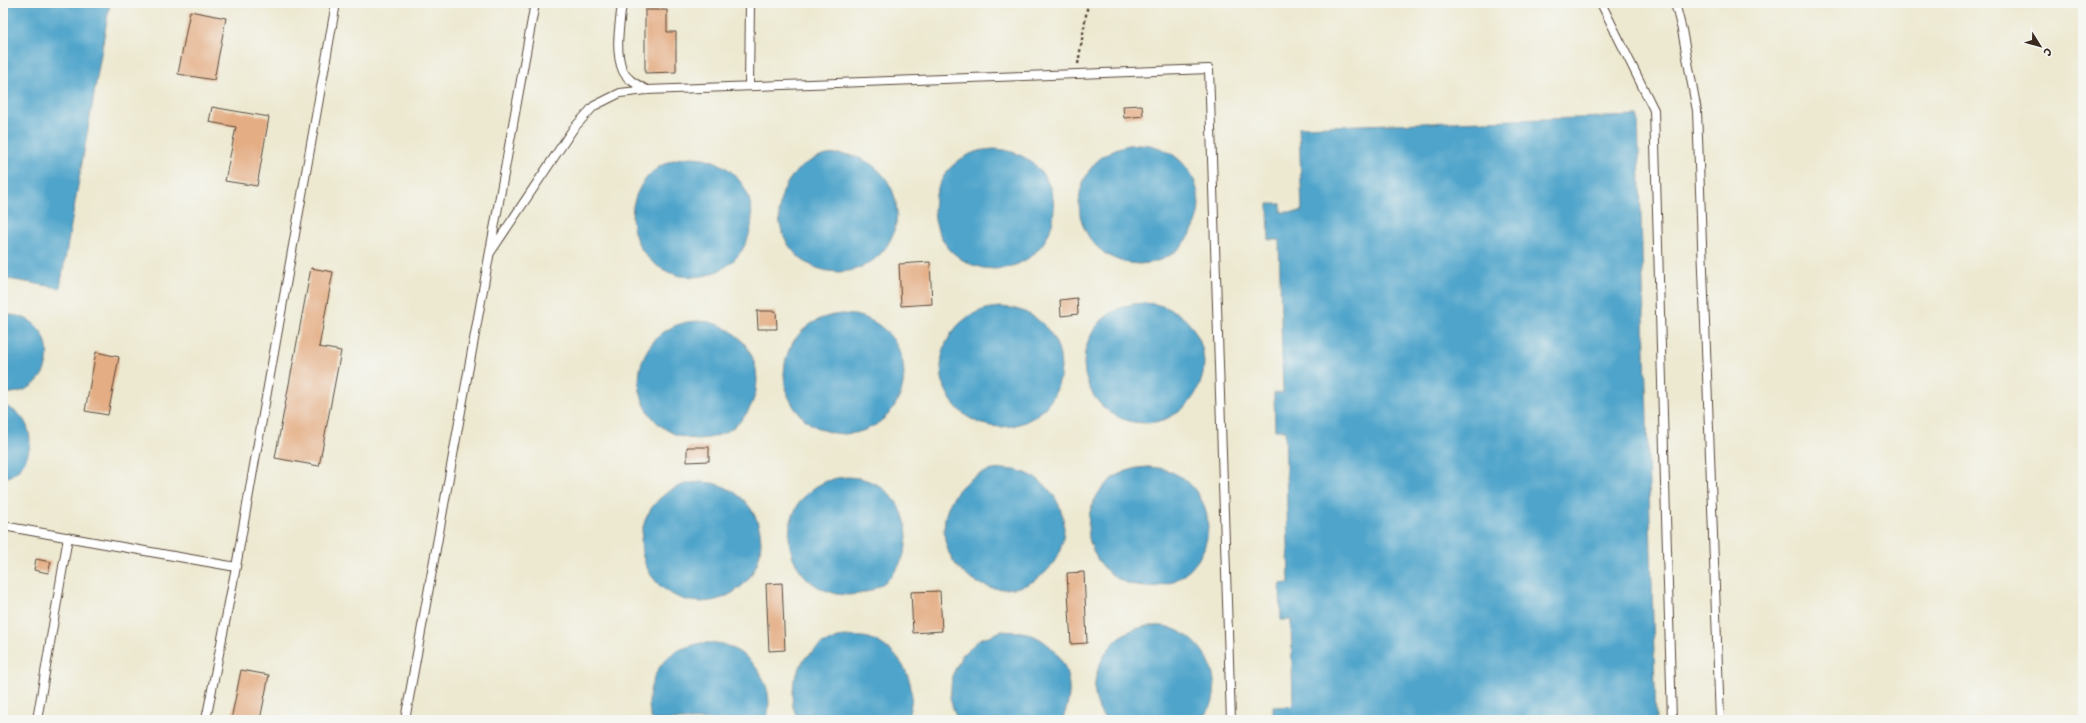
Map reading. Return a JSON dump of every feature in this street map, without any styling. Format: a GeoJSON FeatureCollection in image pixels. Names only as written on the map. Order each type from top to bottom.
{"type":"FeatureCollection","features":[{"type":"Feature","properties":{"kind":"lane"},"geometry":{"type":"LineString","coordinates":[[206,720],[236,567],[336,3]]}},
{"type":"Feature","properties":{"kind":"lane"},"geometry":{"type":"LineString","coordinates":[[404,720],[536,3]]}},
{"type":"Feature","properties":{"kind":"lane"},"geometry":{"type":"LineString","coordinates":[[622,3],[618,47],[623,71],[633,82],[647,90]]}},
{"type":"Feature","properties":{"kind":"lane"},"geometry":{"type":"LineString","coordinates":[[749,86],[750,3]]}},
{"type":"Feature","properties":{"kind":"lane"},"geometry":{"type":"LineString","coordinates":[[1601,3],[1654,110],[1672,720]]}},
{"type":"Feature","properties":{"kind":"lane"},"geometry":{"type":"LineString","coordinates":[[1674,3],[1682,30],[1697,111],[1720,720]]}},
{"type":"Feature","properties":{"kind":"lane"},"geometry":{"type":"LineString","coordinates":[[490,253],[573,129],[594,106],[620,93],[647,90],[1208,69],[1232,720]]}},
{"type":"Feature","properties":{"kind":"lane"},"geometry":{"type":"LineString","coordinates":[[3,526],[236,567]]}},
{"type":"Feature","properties":{"kind":"lane"},"geometry":{"type":"LineString","coordinates":[[37,720],[68,537]]}},
{"type":"Feature","properties":{"kind":"path"},"geometry":{"type":"LineString","coordinates":[[1076,74],[1088,3]]}},
{"type":"Feature","properties":{"kind":"water"},"geometry":{"type":"Polygon","coordinates":[[[3,3],[110,3],[60,288],[3,278],[3,3]]]}},
{"type":"Feature","properties":{"kind":"water"},"geometry":{"type":"Polygon","coordinates":[[[1638,116],[1656,720],[1273,720],[1273,707],[1293,706],[1291,620],[1281,620],[1280,584],[1289,583],[1285,430],[1275,430],[1274,393],[1283,393],[1279,240],[1269,240],[1268,204],[1281,204],[1281,212],[1302,212],[1299,127],[1638,116]]]}},
{"type":"Feature","properties":{"kind":"water"},"geometry":{"type":"Polygon","coordinates":[[[1139,144],[1162,149],[1181,162],[1194,181],[1199,204],[1194,227],[1181,246],[1162,259],[1139,264],[1116,259],[1097,246],[1084,227],[1079,204],[1084,181],[1097,162],[1116,149],[1139,144]]]}},
{"type":"Feature","properties":{"kind":"water"},"geometry":{"type":"Polygon","coordinates":[[[994,149],[1017,154],[1036,167],[1049,186],[1054,209],[1049,232],[1036,251],[1017,264],[994,269],[971,264],[952,251],[939,232],[934,209],[939,186],[952,167],[971,154],[994,149]]]}},
{"type":"Feature","properties":{"kind":"water"},"geometry":{"type":"Polygon","coordinates":[[[838,154],[861,158],[880,171],[893,190],[897,213],[893,236],[880,255],[861,268],[838,272],[815,268],[796,255],[783,236],[779,213],[783,190],[796,171],[815,158],[838,154]]]}},
{"type":"Feature","properties":{"kind":"water"},"geometry":{"type":"Polygon","coordinates":[[[692,157],[715,162],[734,175],[747,194],[752,217],[747,240],[734,259],[715,272],[692,277],[669,272],[650,259],[637,240],[632,217],[637,194],[650,175],[669,162],[692,157]]]}},
{"type":"Feature","properties":{"kind":"water"},"geometry":{"type":"Polygon","coordinates":[[[1144,303],[1167,308],[1186,321],[1199,340],[1204,363],[1199,386],[1186,405],[1167,418],[1144,423],[1121,418],[1102,405],[1089,386],[1084,363],[1089,340],[1102,321],[1121,308],[1144,303]]]}},
{"type":"Feature","properties":{"kind":"water"},"geometry":{"type":"Polygon","coordinates":[[[1001,307],[1024,312],[1043,325],[1056,344],[1061,367],[1056,390],[1043,409],[1024,422],[1001,427],[978,422],[959,409],[946,390],[941,367],[946,344],[959,325],[978,312],[1001,307]]]}},
{"type":"Feature","properties":{"kind":"water"},"geometry":{"type":"Polygon","coordinates":[[[844,314],[867,319],[886,332],[899,351],[904,374],[899,397],[886,416],[867,429],[844,434],[821,429],[802,416],[789,397],[784,374],[789,351],[802,332],[821,319],[844,314]]]}},
{"type":"Feature","properties":{"kind":"water"},"geometry":{"type":"Polygon","coordinates":[[[3,315],[22,317],[36,326],[45,339],[48,354],[45,369],[37,382],[23,391],[3,393],[3,315]]]}},
{"type":"Feature","properties":{"kind":"water"},"geometry":{"type":"Polygon","coordinates":[[[698,321],[721,325],[740,338],[753,357],[757,380],[753,403],[740,422],[721,435],[698,439],[675,435],[656,422],[643,403],[639,380],[643,357],[656,338],[675,325],[698,321]]]}},
{"type":"Feature","properties":{"kind":"water"},"geometry":{"type":"Polygon","coordinates":[[[3,405],[21,416],[25,422],[30,439],[27,456],[23,463],[18,470],[3,479],[3,405]]]}},
{"type":"Feature","properties":{"kind":"water"},"geometry":{"type":"Polygon","coordinates":[[[1148,467],[1171,472],[1190,485],[1203,504],[1208,527],[1203,550],[1190,569],[1171,582],[1148,587],[1125,582],[1106,569],[1093,550],[1088,527],[1093,504],[1106,485],[1125,472],[1148,467]]]}},
{"type":"Feature","properties":{"kind":"water"},"geometry":{"type":"Polygon","coordinates":[[[1004,469],[1027,474],[1046,487],[1059,506],[1064,529],[1059,552],[1046,571],[1027,584],[1004,589],[981,584],[962,571],[949,552],[944,529],[949,506],[962,487],[981,474],[1004,469]]]}},
{"type":"Feature","properties":{"kind":"water"},"geometry":{"type":"Polygon","coordinates":[[[848,477],[871,481],[890,494],[903,513],[907,536],[903,559],[890,578],[871,591],[848,595],[825,591],[806,578],[793,559],[789,536],[793,513],[806,494],[825,481],[848,477]]]}},
{"type":"Feature","properties":{"kind":"water"},"geometry":{"type":"Polygon","coordinates":[[[701,482],[724,487],[743,500],[756,519],[761,542],[756,565],[743,584],[724,597],[701,602],[678,597],[659,584],[646,565],[641,542],[646,519],[659,500],[678,487],[701,482]]]}},
{"type":"Feature","properties":{"kind":"water"},"geometry":{"type":"Polygon","coordinates":[[[1147,626],[1165,626],[1182,633],[1191,639],[1206,656],[1211,666],[1214,678],[1214,689],[1213,701],[1203,720],[1106,720],[1099,710],[1095,698],[1095,686],[1101,662],[1107,651],[1124,634],[1147,626]]]}},
{"type":"Feature","properties":{"kind":"water"},"geometry":{"type":"Polygon","coordinates":[[[1002,631],[1027,633],[1040,639],[1051,647],[1059,657],[1065,668],[1069,693],[1067,707],[1062,720],[957,720],[950,699],[952,676],[962,655],[980,639],[1002,631]]]}},
{"type":"Feature","properties":{"kind":"water"},"geometry":{"type":"Polygon","coordinates":[[[844,636],[869,638],[891,651],[899,661],[906,671],[912,695],[906,720],[798,720],[792,704],[794,680],[804,659],[822,644],[844,636]]]}},
{"type":"Feature","properties":{"kind":"water"},"geometry":{"type":"Polygon","coordinates":[[[700,643],[716,643],[725,645],[736,650],[754,665],[766,685],[769,708],[766,720],[652,720],[649,700],[650,690],[653,680],[663,662],[679,650],[700,643]]]}},
{"type":"Feature","properties":{"kind":"building"},"geometry":{"type":"Polygon","coordinates":[[[645,10],[667,10],[667,32],[676,32],[676,72],[645,73],[645,10]]]}},
{"type":"Feature","properties":{"kind":"building"},"geometry":{"type":"Polygon","coordinates":[[[190,11],[226,18],[214,80],[178,74],[190,11]]]}},
{"type":"Feature","properties":{"kind":"building"},"geometry":{"type":"Polygon","coordinates":[[[1142,105],[1143,116],[1124,118],[1123,106],[1142,105]]]}},
{"type":"Feature","properties":{"kind":"building"},"geometry":{"type":"Polygon","coordinates":[[[212,107],[269,117],[257,186],[225,181],[236,127],[209,122],[212,107]]]}},
{"type":"Feature","properties":{"kind":"building"},"geometry":{"type":"Polygon","coordinates":[[[930,262],[932,304],[901,306],[899,264],[930,262]]]}},
{"type":"Feature","properties":{"kind":"building"},"geometry":{"type":"Polygon","coordinates":[[[311,268],[333,272],[319,347],[341,351],[319,466],[275,458],[311,268]]]}},
{"type":"Feature","properties":{"kind":"building"},"geometry":{"type":"Polygon","coordinates":[[[1077,298],[1078,314],[1061,316],[1060,300],[1077,298]]]}},
{"type":"Feature","properties":{"kind":"building"},"geometry":{"type":"Polygon","coordinates":[[[757,311],[776,311],[777,329],[758,329],[757,311]]]}},
{"type":"Feature","properties":{"kind":"building"},"geometry":{"type":"Polygon","coordinates":[[[96,352],[119,357],[108,415],[85,411],[96,352]]]}},
{"type":"Feature","properties":{"kind":"building"},"geometry":{"type":"Polygon","coordinates":[[[687,447],[709,447],[709,461],[687,462],[687,447]]]}},
{"type":"Feature","properties":{"kind":"building"},"geometry":{"type":"Polygon","coordinates":[[[36,559],[51,562],[48,573],[34,570],[36,559]]]}},
{"type":"Feature","properties":{"kind":"building"},"geometry":{"type":"Polygon","coordinates":[[[1084,572],[1087,643],[1071,644],[1067,573],[1084,572]]]}},
{"type":"Feature","properties":{"kind":"building"},"geometry":{"type":"Polygon","coordinates":[[[782,583],[785,650],[769,651],[766,584],[782,583]]]}},
{"type":"Feature","properties":{"kind":"building"},"geometry":{"type":"Polygon","coordinates":[[[940,591],[942,631],[913,633],[911,592],[940,591]]]}},
{"type":"Feature","properties":{"kind":"building"},"geometry":{"type":"Polygon","coordinates":[[[241,670],[269,675],[260,720],[231,720],[241,670]]]}}]}
